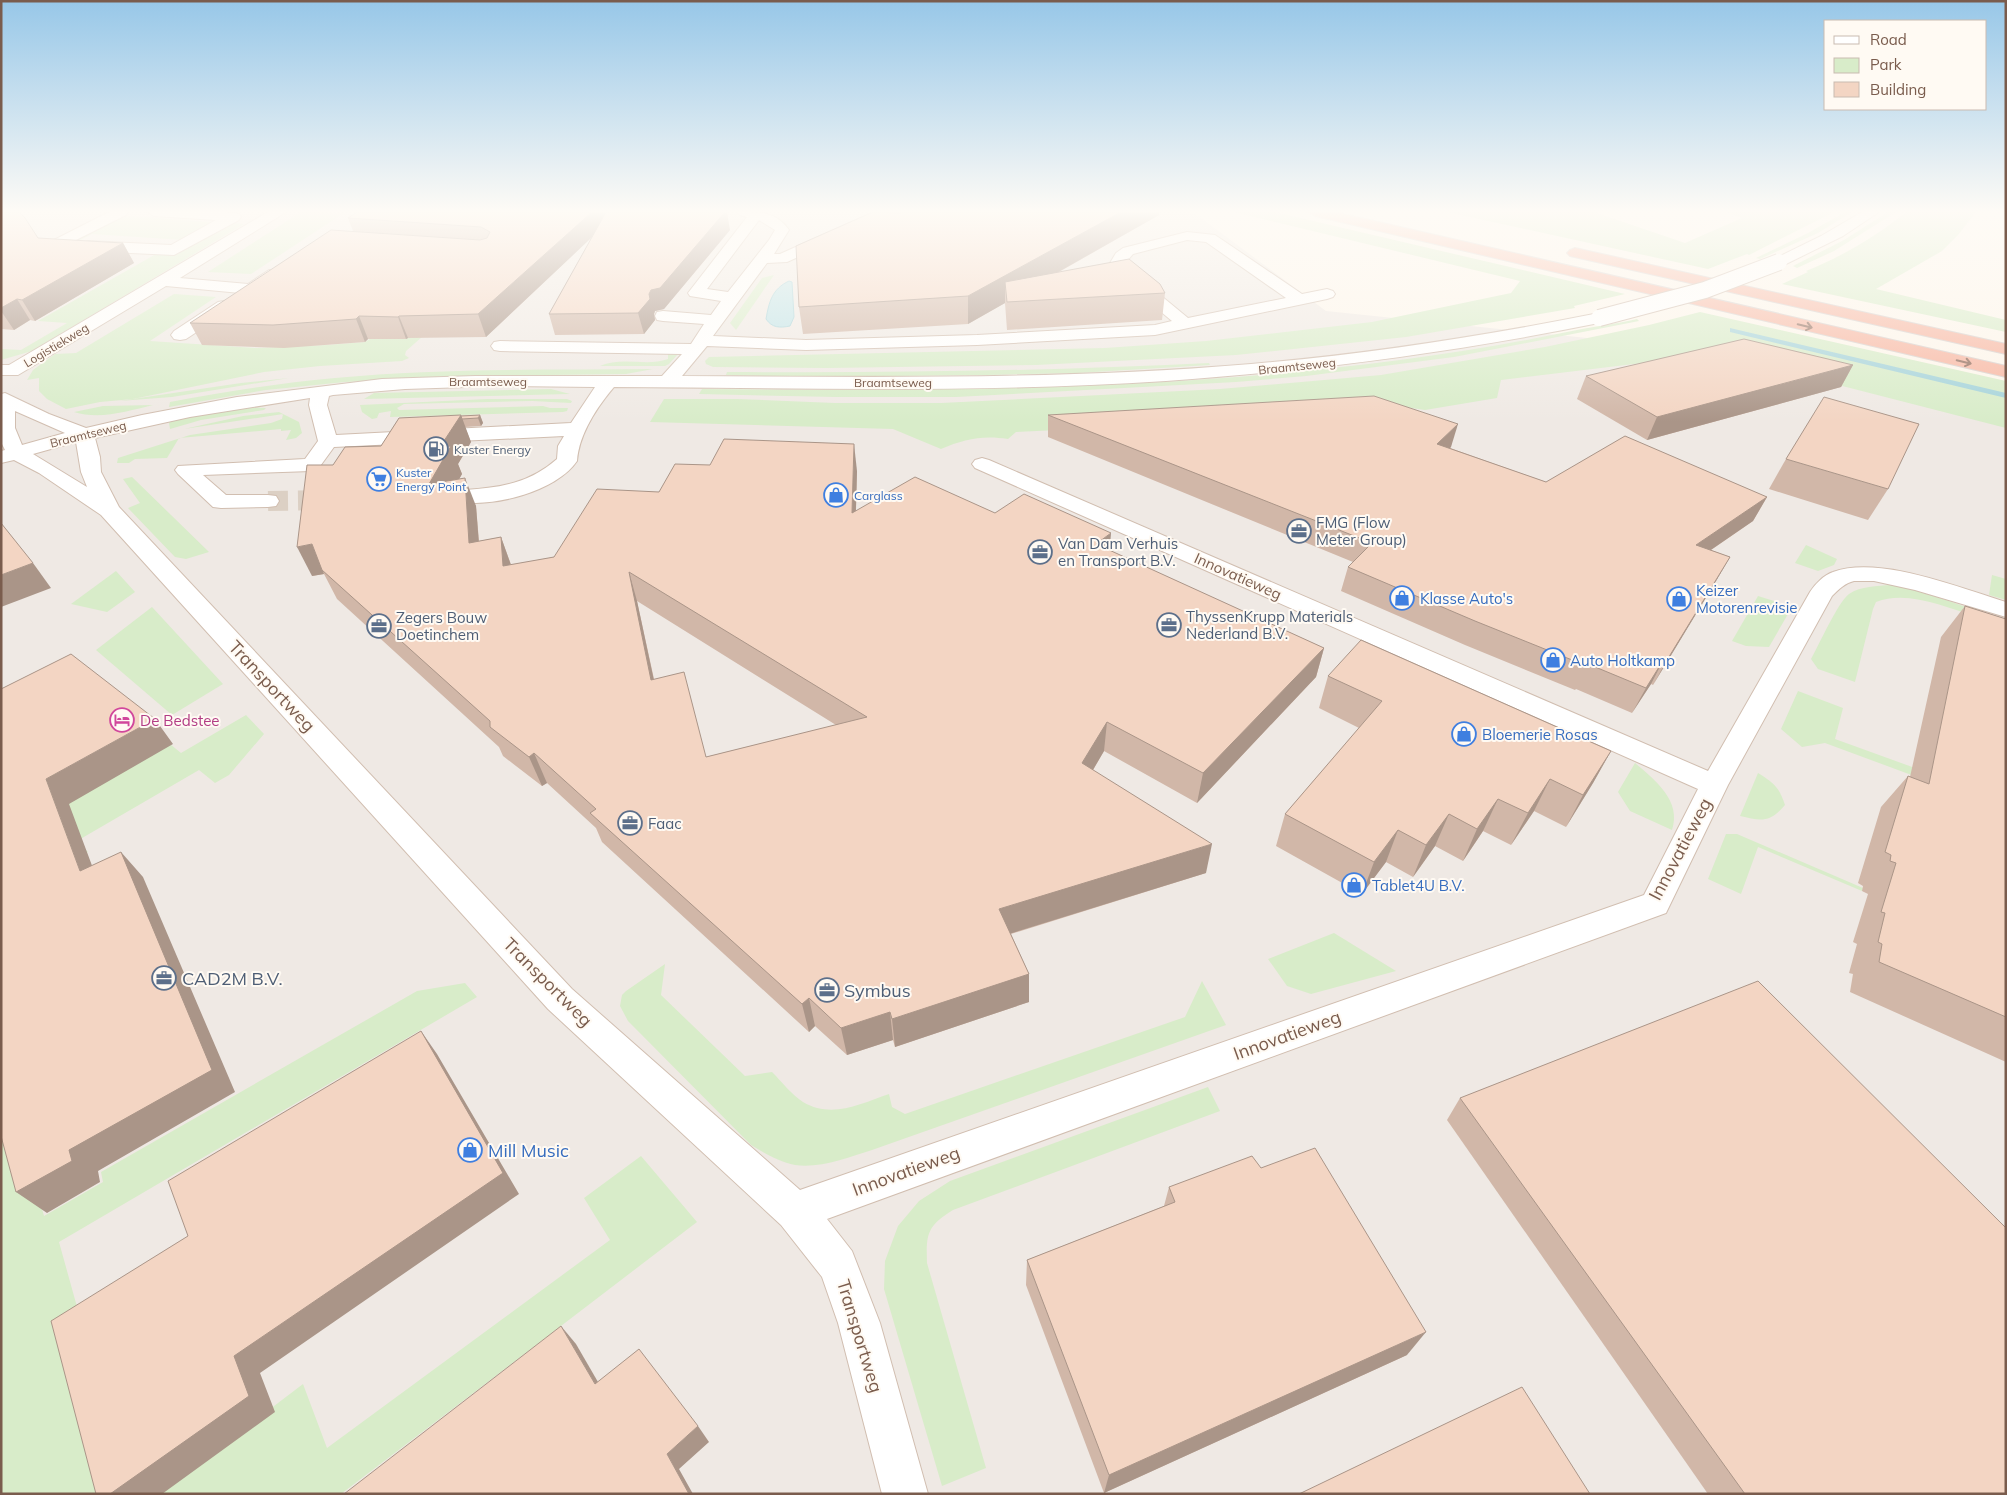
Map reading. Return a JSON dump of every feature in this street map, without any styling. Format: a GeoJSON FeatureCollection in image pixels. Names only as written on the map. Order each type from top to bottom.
{"type":"FeatureCollection","features":[{"type":"Feature","properties":{"kind":"highway"},"geometry":{"type":"LineString","coordinates":[[1616,282],[2006,372]]}},
{"type":"Feature","properties":{"kind":"highway"},"geometry":{"type":"LineString","coordinates":[[1704,282],[2006,349]]}},
{"type":"Feature","properties":{"kind":"highway"},"geometry":{"type":"LineString","coordinates":[[1717,282],[1891,314],[2006,338]]}},
{"type":"Feature","properties":{"kind":"street","name":"Logistiekweg"},"geometry":{"type":"LineString","coordinates":[[8,455],[5,428],[5,399],[2,386],[7,370],[163,282]]}},
{"type":"Feature","properties":{"kind":"street"},"geometry":{"type":"LineString","coordinates":[[172,282],[251,289]]}},
{"type":"Feature","properties":{"kind":"street"},"geometry":{"type":"LineString","coordinates":[[180,335],[262,282]]}},
{"type":"Feature","properties":{"kind":"street"},"geometry":{"type":"LineString","coordinates":[[705,282],[696,293],[733,297]]}},
{"type":"Feature","properties":{"kind":"street"},"geometry":{"type":"LineString","coordinates":[[668,380],[699,345],[745,282]]}},
{"type":"Feature","properties":{"kind":"street"},"geometry":{"type":"LineString","coordinates":[[1134,282],[1185,324]]}},
{"type":"Feature","properties":{"kind":"street"},"geometry":{"type":"LineString","coordinates":[[1274,282],[1300,300]]}},
{"type":"Feature","properties":{"kind":"street","name":"Braamtseweg"},"geometry":{"type":"LineString","coordinates":[[8,455],[162,415],[234,402],[320,391],[444,381],[668,380],[901,383],[1171,376],[1270,369],[1410,353],[1492,340],[1599,318],[1705,290],[1727,282]]}},
{"type":"Feature","properties":{"kind":"street"},"geometry":{"type":"LineString","coordinates":[[500,346],[806,345],[977,340],[1154,330],[1327,294]]}},
{"type":"Feature","properties":{"kind":"street"},"geometry":{"type":"LineString","coordinates":[[663,316],[716,320]]}},
{"type":"Feature","properties":{"kind":"street"},"geometry":{"type":"LineString","coordinates":[[465,496],[506,493],[528,487],[548,477],[567,461],[568,446],[576,429],[596,397],[609,381]]}},
{"type":"Feature","properties":{"kind":"street"},"geometry":{"type":"LineString","coordinates":[[320,391],[318,405],[328,440]]}},
{"type":"Feature","properties":{"kind":"street"},"geometry":{"type":"LineString","coordinates":[[5,399],[42,418],[84,434]]}},
{"type":"Feature","properties":{"kind":"street"},"geometry":{"type":"LineString","coordinates":[[328,440],[576,429]]}},
{"type":"Feature","properties":{"kind":"street","name":"Transportweg"},"geometry":{"type":"LineString","coordinates":[[84,434],[90,457],[91,472],[109,510]]}},
{"type":"Feature","properties":{"kind":"street"},"geometry":{"type":"LineString","coordinates":[[268,501],[221,502],[185,470],[311,464],[328,440]]}},
{"type":"Feature","properties":{"kind":"street","name":"Transportweg"},"geometry":{"type":"LineString","coordinates":[[8,455],[46,469],[109,510],[560,998],[795,1211],[838,1265],[859,1323],[906,1494]]}},
{"type":"Feature","properties":{"kind":"street","name":"Innovatieweg"},"geometry":{"type":"LineString","coordinates":[[982,464],[1714,785]]}},
{"type":"Feature","properties":{"kind":"street","name":"Innovatieweg"},"geometry":{"type":"LineString","coordinates":[[795,1211],[1655,904],[1714,785],[1822,592],[1841,577],[1859,575],[1884,576],[1927,586],[2006,610]]}},
{"type":"Feature","properties":{"kind":"shaded area"},"geometry":{"type":"Polygon","coordinates":[[[1,282],[1287,282],[1326,311],[1704,350],[2006,398],[2006,1494],[1,1494],[1,282]]]}},
{"type":"Feature","properties":{"kind":"green space"},"geometry":{"type":"Polygon","coordinates":[[[107,282],[148,282],[32,351],[1,360],[1,349],[21,350],[67,323],[38,321],[107,282]]]}},
{"type":"Feature","properties":{"kind":"green space"},"geometry":{"type":"Polygon","coordinates":[[[465,282],[485,282],[406,351],[405,355],[409,358],[402,361],[320,366],[264,372],[133,399],[100,402],[66,409],[47,399],[39,391],[39,378],[27,380],[33,370],[55,354],[76,353],[174,294],[216,297],[150,341],[257,348],[365,342],[465,282]]]}},
{"type":"Feature","properties":{"kind":"green space"},"geometry":{"type":"Polygon","coordinates":[[[759,282],[769,282],[736,330],[730,323],[759,282]]]}},
{"type":"Feature","properties":{"kind":"green space"},"geometry":{"type":"Polygon","coordinates":[[[1519,282],[1573,282],[1625,294],[1574,306],[1575,308],[1406,337],[1236,355],[1036,365],[827,368],[713,367],[706,364],[705,361],[709,357],[1105,348],[1206,341],[1372,322],[1511,293],[1519,282]]]}},
{"type":"Feature","properties":{"kind":"green space"},"geometry":{"type":"Polygon","coordinates":[[[1787,282],[1889,282],[1876,289],[2006,320],[2006,332],[1782,284],[1787,282]]]}},
{"type":"Feature","properties":{"kind":"green space"},"geometry":{"type":"Polygon","coordinates":[[[1700,312],[2006,381],[2006,428],[1717,354],[1501,380],[1497,398],[1425,410],[1391,405],[1099,428],[1016,432],[1008,439],[990,437],[974,439],[941,449],[893,429],[650,422],[664,399],[738,399],[835,403],[941,403],[1220,389],[1381,375],[1545,347],[1700,312]]]}},
{"type":"Feature","properties":{"kind":"green space"},"geometry":{"type":"Polygon","coordinates":[[[1637,319],[1639,321],[1454,357],[1306,376],[1236,382],[956,397],[699,394],[702,389],[812,390],[1032,387],[1251,376],[1360,365],[1469,350],[1637,319]]]}},
{"type":"Feature","properties":{"kind":"green space"},"geometry":{"type":"Polygon","coordinates":[[[668,354],[678,354],[665,366],[600,366],[617,362],[660,361],[668,359],[668,354]]]}},
{"type":"Feature","properties":{"kind":"green space"},"geometry":{"type":"Polygon","coordinates":[[[1209,363],[1210,365],[1078,373],[803,377],[726,375],[727,372],[968,371],[1209,363]]]}},
{"type":"Feature","properties":{"kind":"green space"},"geometry":{"type":"Polygon","coordinates":[[[653,369],[626,374],[474,376],[345,382],[266,390],[169,407],[170,402],[232,391],[335,378],[494,370],[653,369]]]}},
{"type":"Feature","properties":{"kind":"green space"},"geometry":{"type":"Polygon","coordinates":[[[289,378],[172,397],[119,401],[241,383],[289,378]]]}},
{"type":"Feature","properties":{"kind":"green space"},"geometry":{"type":"Polygon","coordinates":[[[551,389],[570,394],[364,399],[374,393],[551,389]]]}},
{"type":"Feature","properties":{"kind":"green space"},"geometry":{"type":"Polygon","coordinates":[[[487,399],[567,399],[572,401],[571,403],[532,401],[404,404],[397,408],[399,410],[543,406],[568,408],[567,411],[563,412],[390,417],[391,411],[379,413],[377,418],[372,419],[362,412],[360,405],[487,399]]]}},
{"type":"Feature","properties":{"kind":"green space"},"geometry":{"type":"Polygon","coordinates":[[[153,405],[104,415],[74,412],[103,406],[153,405]]]}},
{"type":"Feature","properties":{"kind":"green space"},"geometry":{"type":"Polygon","coordinates":[[[243,407],[266,408],[264,410],[201,420],[170,429],[169,423],[171,421],[243,407]]]}},
{"type":"Feature","properties":{"kind":"green space"},"geometry":{"type":"Polygon","coordinates":[[[279,412],[283,414],[184,429],[243,416],[279,412]]]}},
{"type":"Feature","properties":{"kind":"green space"},"geometry":{"type":"Polygon","coordinates":[[[283,414],[299,422],[302,433],[296,438],[286,440],[291,430],[281,431],[281,429],[181,438],[271,423],[282,419],[283,414]]]}},
{"type":"Feature","properties":{"kind":"green space"},"geometry":{"type":"Polygon","coordinates":[[[179,439],[167,458],[135,459],[129,463],[117,463],[118,458],[179,439]]]}},
{"type":"Feature","properties":{"kind":"green space"},"geometry":{"type":"Polygon","coordinates":[[[132,477],[209,552],[186,559],[175,557],[128,508],[140,503],[123,479],[132,477]]]}},
{"type":"Feature","properties":{"kind":"green space"},"geometry":{"type":"Polygon","coordinates":[[[1806,545],[1837,559],[1834,565],[1818,571],[1795,563],[1806,545]]]}},
{"type":"Feature","properties":{"kind":"green space"},"geometry":{"type":"Polygon","coordinates":[[[116,571],[135,592],[107,612],[71,604],[116,571]]]}},
{"type":"Feature","properties":{"kind":"green space"},"geometry":{"type":"Polygon","coordinates":[[[1992,575],[2006,579],[2006,600],[1989,595],[1992,575]]]}},
{"type":"Feature","properties":{"kind":"green space"},"geometry":{"type":"Polygon","coordinates":[[[1891,585],[1911,588],[1969,608],[1975,616],[1938,604],[1913,599],[1888,599],[1876,602],[1855,682],[1818,669],[1811,659],[1834,614],[1849,594],[1859,589],[1891,585]]]}},
{"type":"Feature","properties":{"kind":"green space"},"geometry":{"type":"Polygon","coordinates":[[[1758,596],[1774,601],[1788,614],[1769,647],[1746,646],[1732,641],[1758,596]]]}},
{"type":"Feature","properties":{"kind":"green space"},"geometry":{"type":"Polygon","coordinates":[[[152,607],[223,684],[172,715],[96,650],[152,607]]]}},
{"type":"Feature","properties":{"kind":"green space"},"geometry":{"type":"Polygon","coordinates":[[[1798,691],[1843,708],[1835,739],[2006,801],[2006,810],[1825,743],[1802,747],[1781,729],[1798,691]]]}},
{"type":"Feature","properties":{"kind":"green space"},"geometry":{"type":"Polygon","coordinates":[[[246,715],[264,734],[229,775],[215,783],[199,770],[77,841],[88,852],[1,892],[1,786],[170,744],[181,753],[246,715]]]}},
{"type":"Feature","properties":{"kind":"green space"},"geometry":{"type":"Polygon","coordinates":[[[1635,763],[1658,784],[1670,801],[1674,819],[1672,830],[1630,811],[1618,792],[1635,763]]]}},
{"type":"Feature","properties":{"kind":"green space"},"geometry":{"type":"Polygon","coordinates":[[[1758,773],[1775,786],[1785,805],[1770,818],[1754,819],[1740,816],[1758,773]]]}},
{"type":"Feature","properties":{"kind":"green space"},"geometry":{"type":"Polygon","coordinates":[[[1726,834],[1737,834],[1863,888],[1862,891],[1758,847],[1741,894],[1708,879],[1726,834]]]}},
{"type":"Feature","properties":{"kind":"green space"},"geometry":{"type":"Polygon","coordinates":[[[1334,933],[1396,971],[1311,994],[1287,986],[1268,959],[1334,933]]]}},
{"type":"Feature","properties":{"kind":"green space"},"geometry":{"type":"Polygon","coordinates":[[[665,964],[661,995],[745,1076],[772,1072],[803,1102],[825,1109],[846,1108],[889,1094],[892,1107],[905,1114],[1185,1017],[1202,981],[1226,1025],[872,1150],[824,1164],[804,1166],[789,1164],[751,1145],[628,1021],[620,1006],[622,995],[665,964]]]}},
{"type":"Feature","properties":{"kind":"green space"},"geometry":{"type":"Polygon","coordinates":[[[465,983],[477,997],[59,1242],[129,1494],[1,1494],[1,1061],[44,1216],[103,1182],[101,1172],[417,991],[465,983]]]}},
{"type":"Feature","properties":{"kind":"green space"},"geometry":{"type":"Polygon","coordinates":[[[1208,1087],[1220,1111],[953,1210],[933,1226],[928,1238],[927,1263],[986,1468],[942,1486],[884,1289],[885,1261],[898,1226],[919,1201],[950,1181],[1208,1087]]]}},
{"type":"Feature","properties":{"kind":"green space"},"geometry":{"type":"Polygon","coordinates":[[[641,1156],[697,1222],[341,1494],[158,1494],[303,1384],[327,1448],[610,1240],[584,1198],[641,1156]]]}},
{"type":"Feature","properties":{"kind":"water"},"geometry":{"type":"Polygon","coordinates":[[[792,282],[794,317],[790,326],[776,327],[766,319],[772,297],[783,284],[792,282]]]}},
{"type":"Feature","properties":{"kind":"building"},"geometry":{"type":"Polygon","coordinates":[[[1,282],[54,282],[22,300],[17,299],[1,308],[1,282]]]}},
{"type":"Feature","properties":{"kind":"building"},"geometry":{"type":"Polygon","coordinates":[[[253,282],[514,282],[478,314],[398,317],[359,316],[356,319],[273,325],[190,323],[253,282]]]}},
{"type":"Feature","properties":{"kind":"building"},"geometry":{"type":"Polygon","coordinates":[[[567,282],[665,282],[660,288],[651,290],[649,294],[650,299],[638,313],[549,314],[567,282]]]}},
{"type":"Feature","properties":{"kind":"building"},"geometry":{"type":"Polygon","coordinates":[[[798,282],[994,282],[968,296],[799,307],[798,282]]]}},
{"type":"Feature","properties":{"kind":"building"},"geometry":{"type":"Polygon","coordinates":[[[1005,282],[1157,282],[1165,293],[1007,302],[1005,282]]]}},
{"type":"Feature","properties":{"kind":"building"},"geometry":{"type":"Polygon","coordinates":[[[1744,339],[1853,365],[1657,417],[1586,376],[1744,339]]]}},
{"type":"Feature","properties":{"kind":"building"},"geometry":{"type":"Polygon","coordinates":[[[1374,396],[1458,424],[1437,444],[1546,482],[1625,436],[1767,497],[1696,545],[1730,557],[1667,660],[1664,659],[1646,688],[1475,621],[1348,567],[1372,543],[1048,415],[1374,396]]]}},
{"type":"Feature","properties":{"kind":"building"},"geometry":{"type":"Polygon","coordinates":[[[1824,397],[1919,424],[1888,489],[1786,459],[1824,397]]]}},
{"type":"Feature","properties":{"kind":"building"},"geometry":{"type":"Polygon","coordinates":[[[461,415],[440,447],[451,446],[429,484],[465,478],[469,543],[501,537],[503,566],[554,557],[597,489],[659,492],[675,464],[710,465],[724,439],[854,444],[852,513],[915,477],[995,513],[1024,494],[1111,533],[1096,544],[1324,648],[1203,773],[1107,722],[1082,763],[1212,844],[999,909],[1029,974],[892,1019],[890,1012],[841,1028],[809,998],[802,1004],[590,813],[596,809],[534,753],[529,757],[490,727],[490,721],[322,570],[312,544],[297,547],[307,465],[333,465],[345,447],[381,446],[399,418],[461,415]],[[629,572],[651,680],[684,672],[706,757],[867,717],[629,572]]]}},
{"type":"Feature","properties":{"kind":"building"},"geometry":{"type":"Polygon","coordinates":[[[480,415],[478,418],[462,419],[461,416],[480,415]]]}},
{"type":"Feature","properties":{"kind":"building"},"geometry":{"type":"Polygon","coordinates":[[[1,523],[33,563],[1,575],[1,523]]]}},
{"type":"Feature","properties":{"kind":"building"},"geometry":{"type":"Polygon","coordinates":[[[1965,606],[2006,619],[2006,1017],[1879,962],[1882,944],[1878,942],[1885,913],[1881,912],[1896,863],[1890,861],[1891,855],[1885,852],[1908,776],[1929,784],[1965,606]]]}},
{"type":"Feature","properties":{"kind":"building"},"geometry":{"type":"Polygon","coordinates":[[[1361,640],[1611,751],[1583,795],[1550,779],[1528,813],[1498,799],[1477,829],[1449,814],[1426,845],[1398,830],[1374,862],[1285,814],[1382,701],[1328,676],[1361,640]]]}},
{"type":"Feature","properties":{"kind":"building"},"geometry":{"type":"Polygon","coordinates":[[[71,654],[155,719],[46,779],[80,871],[121,852],[212,1070],[69,1150],[72,1161],[16,1192],[1,1136],[1,689],[71,654]]]}},
{"type":"Feature","properties":{"kind":"building"},"geometry":{"type":"Polygon","coordinates":[[[1758,981],[2006,1228],[2006,1494],[1745,1494],[1460,1098],[1758,981]]]}},
{"type":"Feature","properties":{"kind":"building"},"geometry":{"type":"Polygon","coordinates":[[[421,1031],[503,1173],[234,1356],[249,1396],[110,1494],[96,1494],[51,1321],[188,1236],[168,1181],[421,1031]]]}},
{"type":"Feature","properties":{"kind":"building"},"geometry":{"type":"Polygon","coordinates":[[[1315,1148],[1426,1332],[1109,1475],[1027,1260],[1175,1202],[1169,1187],[1252,1156],[1261,1168],[1315,1148]]]}},
{"type":"Feature","properties":{"kind":"building"},"geometry":{"type":"Polygon","coordinates":[[[561,1326],[595,1384],[639,1349],[698,1426],[667,1454],[689,1494],[344,1494],[561,1326]]]}},
{"type":"Feature","properties":{"kind":"building"},"geometry":{"type":"Polygon","coordinates":[[[1522,1387],[1590,1494],[1299,1494],[1522,1387]]]}},
{"type":"Feature","properties":{"kind":"waterway"},"geometry":{"type":"LineString","coordinates":[[1733,330],[2006,396]]}},
{"type":"Feature","properties":{"kind":"tunnel"},"geometry":{"type":"LineString","coordinates":[[268,501],[339,500]]}},
{"type":"Feature","properties":{"kind":"place","name":"Kuster Energy"},"geometry":{"type":"Point","coordinates":[436,449]}},
{"type":"Feature","properties":{"kind":"place","name":"Kuster Energy Point"},"geometry":{"type":"Point","coordinates":[379,479]}},
{"type":"Feature","properties":{"kind":"place","name":"Carglass"},"geometry":{"type":"Point","coordinates":[836,495]}},
{"type":"Feature","properties":{"kind":"place","name":"FMG (Flow Meter Group)"},"geometry":{"type":"Point","coordinates":[1299,531]}},
{"type":"Feature","properties":{"kind":"place","name":"Van Dam Verhuis en Transport B.V."},"geometry":{"type":"Point","coordinates":[1040,552]}},
{"type":"Feature","properties":{"kind":"place","name":"Klasse Auto's"},"geometry":{"type":"Point","coordinates":[1402,598]}},
{"type":"Feature","properties":{"kind":"place","name":"Keizer Motorenrevisie"},"geometry":{"type":"Point","coordinates":[1679,599]}},
{"type":"Feature","properties":{"kind":"place","name":"ThyssenKrupp Materials Nederland B.V."},"geometry":{"type":"Point","coordinates":[1169,625]}},
{"type":"Feature","properties":{"kind":"place","name":"Zegers Bouw Doetinchem"},"geometry":{"type":"Point","coordinates":[379,626]}},
{"type":"Feature","properties":{"kind":"place","name":"Auto Holtkamp"},"geometry":{"type":"Point","coordinates":[1553,660]}},
{"type":"Feature","properties":{"kind":"place","name":"De Bedstee"},"geometry":{"type":"Point","coordinates":[122,720]}},
{"type":"Feature","properties":{"kind":"place","name":"Bloemerie Rosas"},"geometry":{"type":"Point","coordinates":[1464,734]}},
{"type":"Feature","properties":{"kind":"place","name":"Faac"},"geometry":{"type":"Point","coordinates":[630,823]}},
{"type":"Feature","properties":{"kind":"place","name":"Tablet4U B.V."},"geometry":{"type":"Point","coordinates":[1354,885]}},
{"type":"Feature","properties":{"kind":"place","name":"CAD2M B.V."},"geometry":{"type":"Point","coordinates":[164,978]}},
{"type":"Feature","properties":{"kind":"place","name":"Symbus"},"geometry":{"type":"Point","coordinates":[827,990]}},
{"type":"Feature","properties":{"kind":"place","name":"Mill Music"},"geometry":{"type":"Point","coordinates":[470,1150]}}]}
